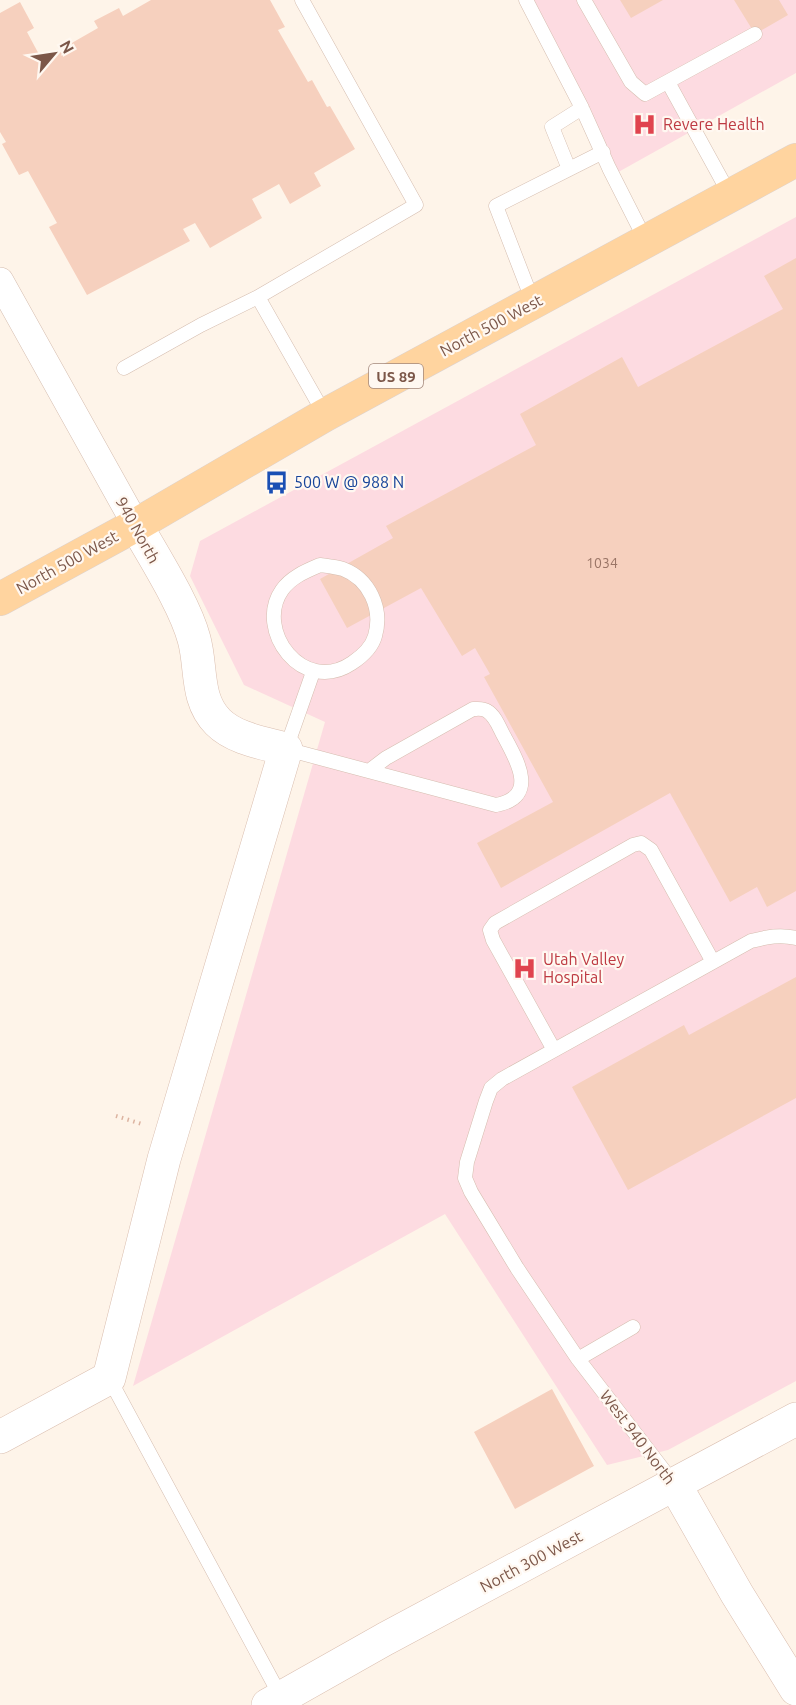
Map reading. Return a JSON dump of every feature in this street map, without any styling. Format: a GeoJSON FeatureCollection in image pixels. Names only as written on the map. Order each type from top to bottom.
{"type":"FeatureCollection","features":[{"type":"Feature","properties":{"kind":"main road","name":"North 500 West"},"geometry":{"type":"LineString","coordinates":[[0,598],[136,525],[325,414],[796,160]]}},
{"type":"Feature","properties":{"kind":"street","name":"940 North"},"geometry":{"type":"LineString","coordinates":[[0,281],[172,590],[194,639],[200,687],[208,709],[228,730],[286,750]]}},
{"type":"Feature","properties":{"kind":"street"},"geometry":{"type":"LineString","coordinates":[[0,1437],[109,1378],[164,1159],[286,750]]}},
{"type":"Feature","properties":{"kind":"street","name":"North 300 West"},"geometry":{"type":"LineString","coordinates":[[274,1701],[796,1419]]}},
{"type":"Feature","properties":{"kind":"street","name":"West 940 North"},"geometry":{"type":"LineString","coordinates":[[675,1485],[737,1594],[796,1689]]}},
{"type":"Feature","properties":{"kind":"lane"},"geometry":{"type":"LineString","coordinates":[[123,368],[258,297],[416,205],[302,0]]}},
{"type":"Feature","properties":{"kind":"lane"},"geometry":{"type":"LineString","coordinates":[[526,0],[582,108],[646,242]]}},
{"type":"Feature","properties":{"kind":"lane"},"geometry":{"type":"LineString","coordinates":[[584,0],[631,82],[645,94],[755,34]]}},
{"type":"Feature","properties":{"kind":"lane"},"geometry":{"type":"LineString","coordinates":[[668,82],[730,196]]}},
{"type":"Feature","properties":{"kind":"lane"},"geometry":{"type":"LineString","coordinates":[[569,169],[552,127],[582,108]]}},
{"type":"Feature","properties":{"kind":"lane"},"geometry":{"type":"LineString","coordinates":[[533,303],[496,206],[603,152]]}},
{"type":"Feature","properties":{"kind":"lane"},"geometry":{"type":"LineString","coordinates":[[258,297],[325,414]]}},
{"type":"Feature","properties":{"kind":"lane"},"geometry":{"type":"LineString","coordinates":[[320,565],[342,569],[362,580],[374,598],[377,616],[375,638],[360,658],[345,668],[326,674],[313,672],[297,663],[285,650],[276,633],[274,615],[282,589],[303,572],[320,565]]}},
{"type":"Feature","properties":{"kind":"lane"},"geometry":{"type":"LineString","coordinates":[[313,672],[286,750],[496,806],[514,797],[521,787],[522,777],[519,764],[493,716],[482,709],[473,709],[386,758],[369,771]]}},
{"type":"Feature","properties":{"kind":"lane"},"geometry":{"type":"LineString","coordinates":[[713,962],[651,850],[640,843],[495,923],[490,930],[493,940],[554,1050],[751,941],[770,936],[796,938]]}},
{"type":"Feature","properties":{"kind":"lane","name":"West 940 North"},"geometry":{"type":"LineString","coordinates":[[554,1050],[502,1079],[491,1088],[466,1162],[465,1178],[471,1192],[517,1268],[578,1359],[675,1485]]}},
{"type":"Feature","properties":{"kind":"lane"},"geometry":{"type":"LineString","coordinates":[[578,1359],[633,1327]]}},
{"type":"Feature","properties":{"kind":"lane"},"geometry":{"type":"LineString","coordinates":[[109,1378],[274,1701]]}},
{"type":"Feature","properties":{"kind":"path"},"geometry":{"type":"LineString","coordinates":[[116,1116],[142,1124]]}},
{"type":"Feature","properties":{"kind":"shaded area","name":"Revere Health"},"geometry":{"type":"Polygon","coordinates":[[[519,0],[796,0],[796,73],[613,175],[519,0]]]}},
{"type":"Feature","properties":{"kind":"shaded area","name":"Utah Valley Hospital"},"geometry":{"type":"Polygon","coordinates":[[[796,217],[796,1381],[668,1450],[607,1465],[445,1214],[133,1386],[325,722],[244,685],[190,576],[200,541],[796,217]]]}},
{"type":"Feature","properties":{"kind":"building"},"geometry":{"type":"Polygon","coordinates":[[[151,0],[270,0],[285,27],[278,30],[308,82],[312,80],[355,149],[314,173],[321,186],[290,204],[279,184],[252,199],[262,218],[210,248],[195,223],[183,229],[190,241],[87,295],[49,227],[57,223],[28,171],[19,175],[2,144],[6,142],[0,132],[0,13],[20,2],[34,28],[27,32],[42,60],[98,28],[94,21],[119,8],[123,16],[151,0]]]}},
{"type":"Feature","properties":{"kind":"building"},"geometry":{"type":"Polygon","coordinates":[[[620,0],[663,0],[631,18],[620,0]]]}},
{"type":"Feature","properties":{"kind":"building"},"geometry":{"type":"Polygon","coordinates":[[[734,0],[779,0],[788,15],[755,34],[734,0]]]}},
{"type":"Feature","properties":{"kind":"building"},"geometry":{"type":"Polygon","coordinates":[[[796,258],[796,891],[767,907],[757,887],[730,902],[670,793],[501,888],[477,843],[553,802],[484,677],[490,674],[475,648],[462,656],[421,588],[347,628],[320,579],[393,538],[386,526],[536,445],[520,414],[622,357],[638,387],[783,309],[764,276],[796,258]]]}},
{"type":"Feature","properties":{"kind":"building"},"geometry":{"type":"Polygon","coordinates":[[[796,977],[796,1098],[628,1190],[572,1087],[684,1025],[689,1035],[796,977]]]}},
{"type":"Feature","properties":{"kind":"building"},"geometry":{"type":"Polygon","coordinates":[[[552,1389],[594,1466],[515,1509],[474,1432],[552,1389]]]}},
{"type":"Feature","properties":{"kind":"place","name":"Revere Health"},"geometry":{"type":"Point","coordinates":[645,124]}},
{"type":"Feature","properties":{"kind":"place","name":"500 W @ 988 N"},"geometry":{"type":"Point","coordinates":[276,482]}},
{"type":"Feature","properties":{"kind":"place","name":"Utah Valley Hospital"},"geometry":{"type":"Point","coordinates":[525,968]}}]}
